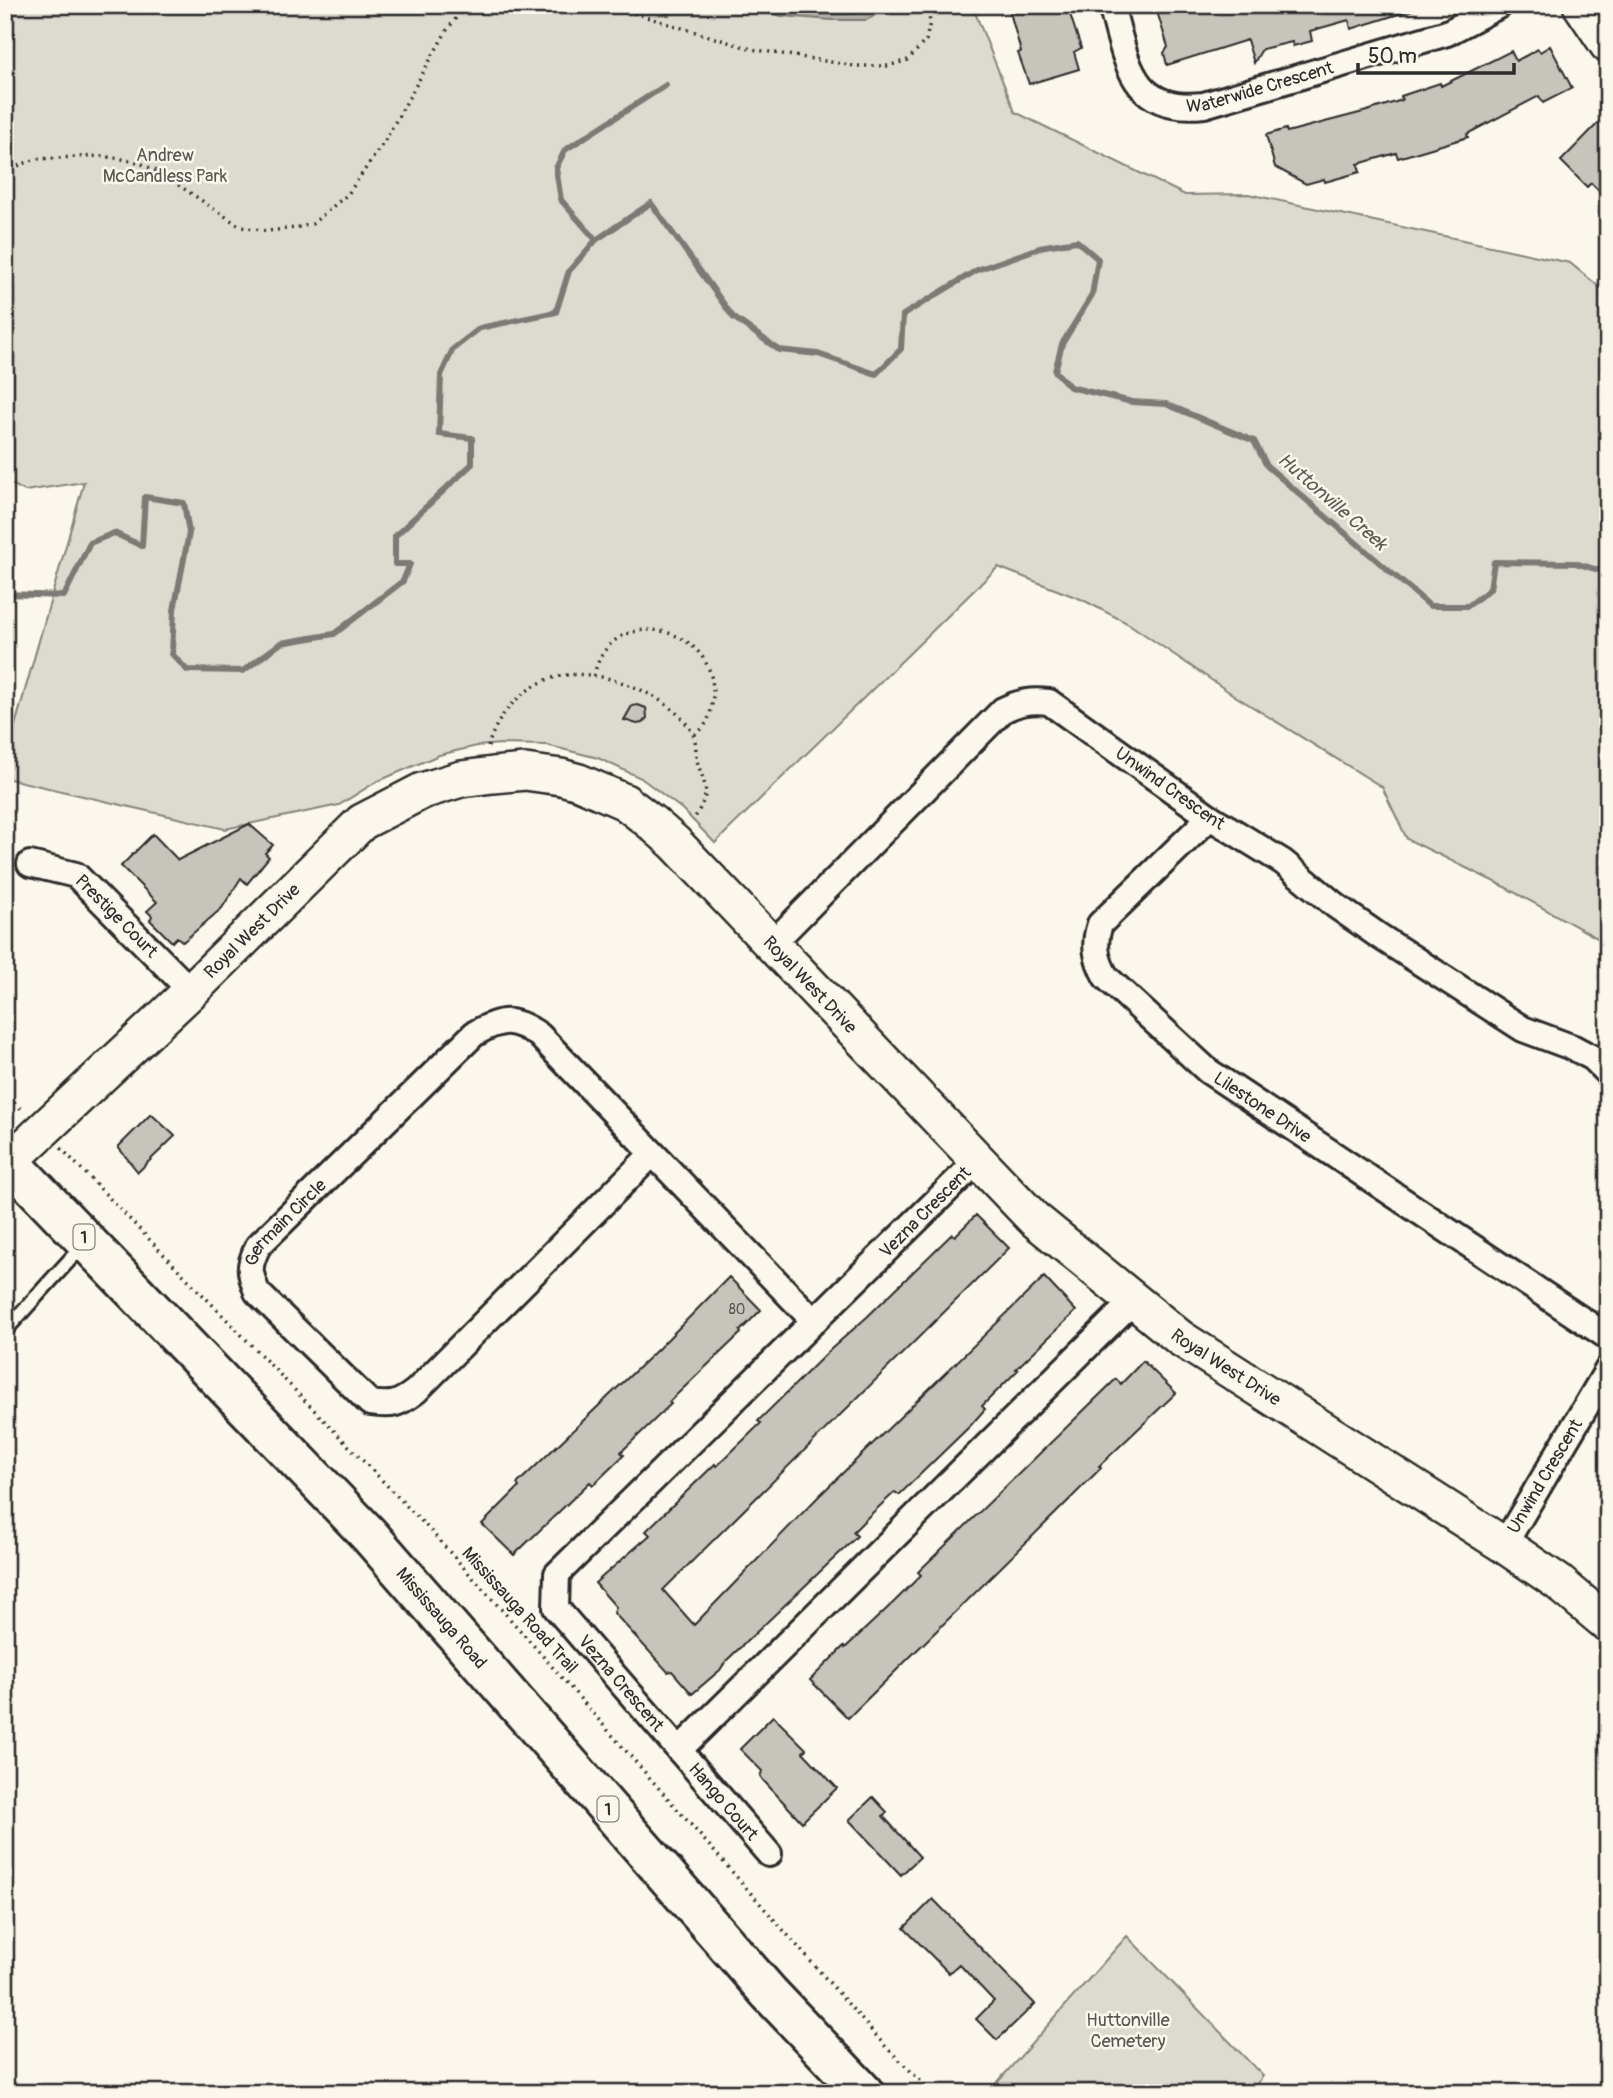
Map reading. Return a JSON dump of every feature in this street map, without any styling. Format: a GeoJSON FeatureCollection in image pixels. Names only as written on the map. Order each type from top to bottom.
{"type":"FeatureCollection","features":[{"type":"Feature","properties":{"kind":"main road","name":"Mississauga Road"},"geometry":{"type":"LineString","coordinates":[[8,1159],[370,1536],[769,1993],[864,2093]]}},
{"type":"Feature","properties":{"kind":"street","name":"Waterwide Crescent"},"geometry":{"type":"LineString","coordinates":[[1111,5],[1128,63],[1141,89],[1164,102],[1189,106],[1204,105],[1447,33],[1500,5]]}},
{"type":"Feature","properties":{"kind":"street"},"geometry":{"type":"LineString","coordinates":[[1581,5],[1608,45]]}},
{"type":"Feature","properties":{"kind":"street","name":"Unwind Crescent"},"geometry":{"type":"LineString","coordinates":[[772,944],[1003,710],[1032,700],[1049,702],[1210,817],[1283,862],[1336,906],[1441,977],[1523,1029],[1593,1058],[1608,1073]]}},
{"type":"Feature","properties":{"kind":"street","name":"Royal West Drive"},"geometry":{"type":"LineString","coordinates":[[8,1159],[191,991],[362,822],[422,792],[461,779],[525,772],[579,782],[625,802],[675,843],[1034,1219],[1133,1301],[1180,1338],[1504,1545],[1558,1582],[1608,1624]]}},
{"type":"Feature","properties":{"kind":"street","name":"Lilestone Drive"},"geometry":{"type":"LineString","coordinates":[[1210,817],[1100,924],[1095,948],[1107,977],[1209,1071],[1608,1337]]}},
{"type":"Feature","properties":{"kind":"street","name":"Prestige Court"},"geometry":{"type":"LineString","coordinates":[[30,864],[76,875],[191,991]]}},
{"type":"Feature","properties":{"kind":"street","name":"Germain Circle"},"geometry":{"type":"LineString","coordinates":[[652,1154],[416,1391],[403,1401],[388,1406],[370,1403],[257,1292],[251,1275],[249,1264],[258,1246],[474,1034],[491,1023],[507,1021],[524,1025],[539,1035],[814,1321]]}},
{"type":"Feature","properties":{"kind":"street","name":"Vezna Crescent"},"geometry":{"type":"LineString","coordinates":[[978,1160],[557,1574],[556,1608],[679,1750],[1133,1301]]}},
{"type":"Feature","properties":{"kind":"street","name":"Unwind Crescent"},"geometry":{"type":"LineString","coordinates":[[1504,1545],[1608,1369]]}},
{"type":"Feature","properties":{"kind":"street","name":"Hango Court"},"geometry":{"type":"LineString","coordinates":[[679,1750],[769,1854]]}},
{"type":"Feature","properties":{"kind":"lane"},"geometry":{"type":"LineString","coordinates":[[5,1331],[88,1240]]}},
{"type":"Feature","properties":{"kind":"path"},"geometry":{"type":"LineString","coordinates":[[5,170],[36,159],[100,156],[122,159],[140,163],[162,174],[241,227],[267,231],[312,224],[348,194],[384,142],[447,30],[466,5]]}},
{"type":"Feature","properties":{"kind":"path"},"geometry":{"type":"LineString","coordinates":[[607,5],[751,49],[855,66],[888,66],[908,60],[926,40],[930,22],[927,5]]}},
{"type":"Feature","properties":{"kind":"path"},"geometry":{"type":"LineString","coordinates":[[594,677],[599,660],[608,647],[620,638],[648,629],[677,635],[699,650],[711,673],[713,685],[710,713],[706,723],[694,735]]}},
{"type":"Feature","properties":{"kind":"path"},"geometry":{"type":"LineString","coordinates":[[488,747],[497,722],[527,690],[566,674],[594,677],[642,690],[675,712],[694,735],[695,751],[706,788],[701,806],[692,822]]}},
{"type":"Feature","properties":{"kind":"path"},"geometry":{"type":"LineString","coordinates":[[5,1092],[15,1102]]}},
{"type":"Feature","properties":{"kind":"path","name":"Mississauga Road Trail"},"geometry":{"type":"LineString","coordinates":[[72,1160],[428,1528],[886,2047],[933,2093]]}},
{"type":"Feature","properties":{"kind":"green space","name":"Andrew McCandless Park"},"geometry":{"type":"Polygon","coordinates":[[[5,5],[972,5],[1015,112],[1185,195],[1248,194],[1570,263],[1608,294],[1608,944],[1503,886],[1407,839],[1382,787],[1235,696],[1129,624],[1083,600],[998,567],[715,843],[682,809],[641,778],[598,758],[546,745],[477,746],[439,755],[376,782],[339,805],[225,829],[5,778],[5,761],[84,482],[25,491],[5,481],[5,5]]]}},
{"type":"Feature","properties":{"kind":"green space","name":"Huttonville Cemetery"},"geometry":{"type":"Polygon","coordinates":[[[1127,1936],[1263,2076],[1250,2093],[988,2093],[1127,1936]]]}},
{"type":"Feature","properties":{"kind":"water"},"geometry":{"type":"Polygon","coordinates":[[[737,5],[883,5],[874,16],[866,20],[832,20],[782,16],[737,5]]]}},
{"type":"Feature","properties":{"kind":"building"},"geometry":{"type":"Polygon","coordinates":[[[1008,5],[1067,5],[1081,48],[1074,52],[1079,69],[1029,84],[1018,53],[1021,52],[1008,5]]]}},
{"type":"Feature","properties":{"kind":"building"},"geometry":{"type":"Polygon","coordinates":[[[1155,5],[1414,5],[1415,9],[1351,29],[1349,20],[1310,31],[1312,41],[1293,46],[1292,42],[1262,49],[1254,63],[1247,40],[1167,65],[1164,53],[1168,47],[1155,5]]]}},
{"type":"Feature","properties":{"kind":"building"},"geometry":{"type":"Polygon","coordinates":[[[1550,46],[1572,88],[1543,103],[1539,96],[1467,134],[1468,137],[1398,158],[1396,153],[1358,164],[1360,172],[1325,182],[1324,179],[1306,184],[1275,167],[1266,135],[1367,111],[1402,100],[1401,96],[1440,83],[1441,86],[1511,51],[1516,61],[1550,46]]]}},
{"type":"Feature","properties":{"kind":"building"},"geometry":{"type":"Polygon","coordinates":[[[1608,113],[1608,200],[1591,183],[1587,187],[1561,161],[1608,113]]]}},
{"type":"Feature","properties":{"kind":"building"},"geometry":{"type":"Polygon","coordinates":[[[632,706],[646,708],[647,718],[637,724],[624,720],[632,706]]]}},
{"type":"Feature","properties":{"kind":"building"},"geometry":{"type":"Polygon","coordinates":[[[249,824],[273,845],[265,853],[269,857],[247,884],[241,878],[222,908],[183,942],[177,937],[172,942],[150,920],[152,916],[147,911],[157,902],[121,866],[153,834],[178,860],[249,824]]]}},
{"type":"Feature","properties":{"kind":"building"},"geometry":{"type":"Polygon","coordinates":[[[151,1114],[175,1136],[138,1172],[118,1147],[151,1114]]]}},
{"type":"Feature","properties":{"kind":"building"},"geometry":{"type":"Polygon","coordinates":[[[976,1215],[1009,1248],[663,1590],[694,1625],[818,1497],[1044,1277],[1076,1311],[1016,1369],[1018,1370],[982,1406],[985,1409],[971,1425],[899,1495],[895,1492],[869,1516],[853,1532],[857,1536],[692,1694],[614,1613],[616,1607],[595,1583],[650,1535],[646,1531],[761,1423],[758,1421],[830,1350],[952,1234],[955,1236],[976,1215]]]}},
{"type":"Feature","properties":{"kind":"building"},"geometry":{"type":"Polygon","coordinates":[[[729,1277],[761,1310],[621,1452],[624,1455],[593,1485],[590,1482],[514,1555],[482,1524],[519,1487],[517,1484],[729,1277]]]}},
{"type":"Feature","properties":{"kind":"building"},"geometry":{"type":"Polygon","coordinates":[[[1143,1361],[1176,1393],[1099,1466],[1101,1468],[848,1718],[810,1680],[895,1601],[921,1575],[918,1572],[1116,1379],[1121,1384],[1143,1361]]]}},
{"type":"Feature","properties":{"kind":"building"},"geometry":{"type":"Polygon","coordinates":[[[773,1716],[806,1749],[803,1752],[837,1788],[802,1822],[760,1777],[762,1771],[740,1749],[773,1716]]]}},
{"type":"Feature","properties":{"kind":"building"},"geometry":{"type":"Polygon","coordinates":[[[873,1797],[887,1812],[883,1816],[920,1857],[901,1875],[849,1820],[873,1797]]]}},
{"type":"Feature","properties":{"kind":"building"},"geometry":{"type":"Polygon","coordinates":[[[933,1899],[1035,2004],[997,2040],[976,2019],[994,2001],[959,1964],[949,1973],[904,1928],[933,1899]]]}},
{"type":"Feature","properties":{"kind":"waterway"},"geometry":{"type":"LineString","coordinates":[[668,13],[675,5]]}},
{"type":"Feature","properties":{"kind":"waterway"},"geometry":{"type":"LineString","coordinates":[[596,240],[561,200],[556,168],[565,150],[666,85]]}},
{"type":"Feature","properties":{"kind":"waterway","name":"Huttonville Creek"},"geometry":{"type":"LineString","coordinates":[[5,594],[64,596],[90,543],[114,533],[142,546],[145,497],[184,503],[189,533],[174,610],[172,654],[187,670],[243,671],[281,643],[334,634],[403,581],[410,564],[395,564],[395,536],[472,464],[472,438],[439,434],[441,375],[453,349],[480,328],[556,312],[569,271],[596,240],[651,203],[733,317],[779,350],[818,354],[876,374],[901,349],[903,315],[977,270],[1045,246],[1077,241],[1098,259],[1092,295],[1062,344],[1055,371],[1070,387],[1132,402],[1166,404],[1254,441],[1267,466],[1430,606],[1468,606],[1490,589],[1494,562],[1575,563],[1608,573]]}}]}
